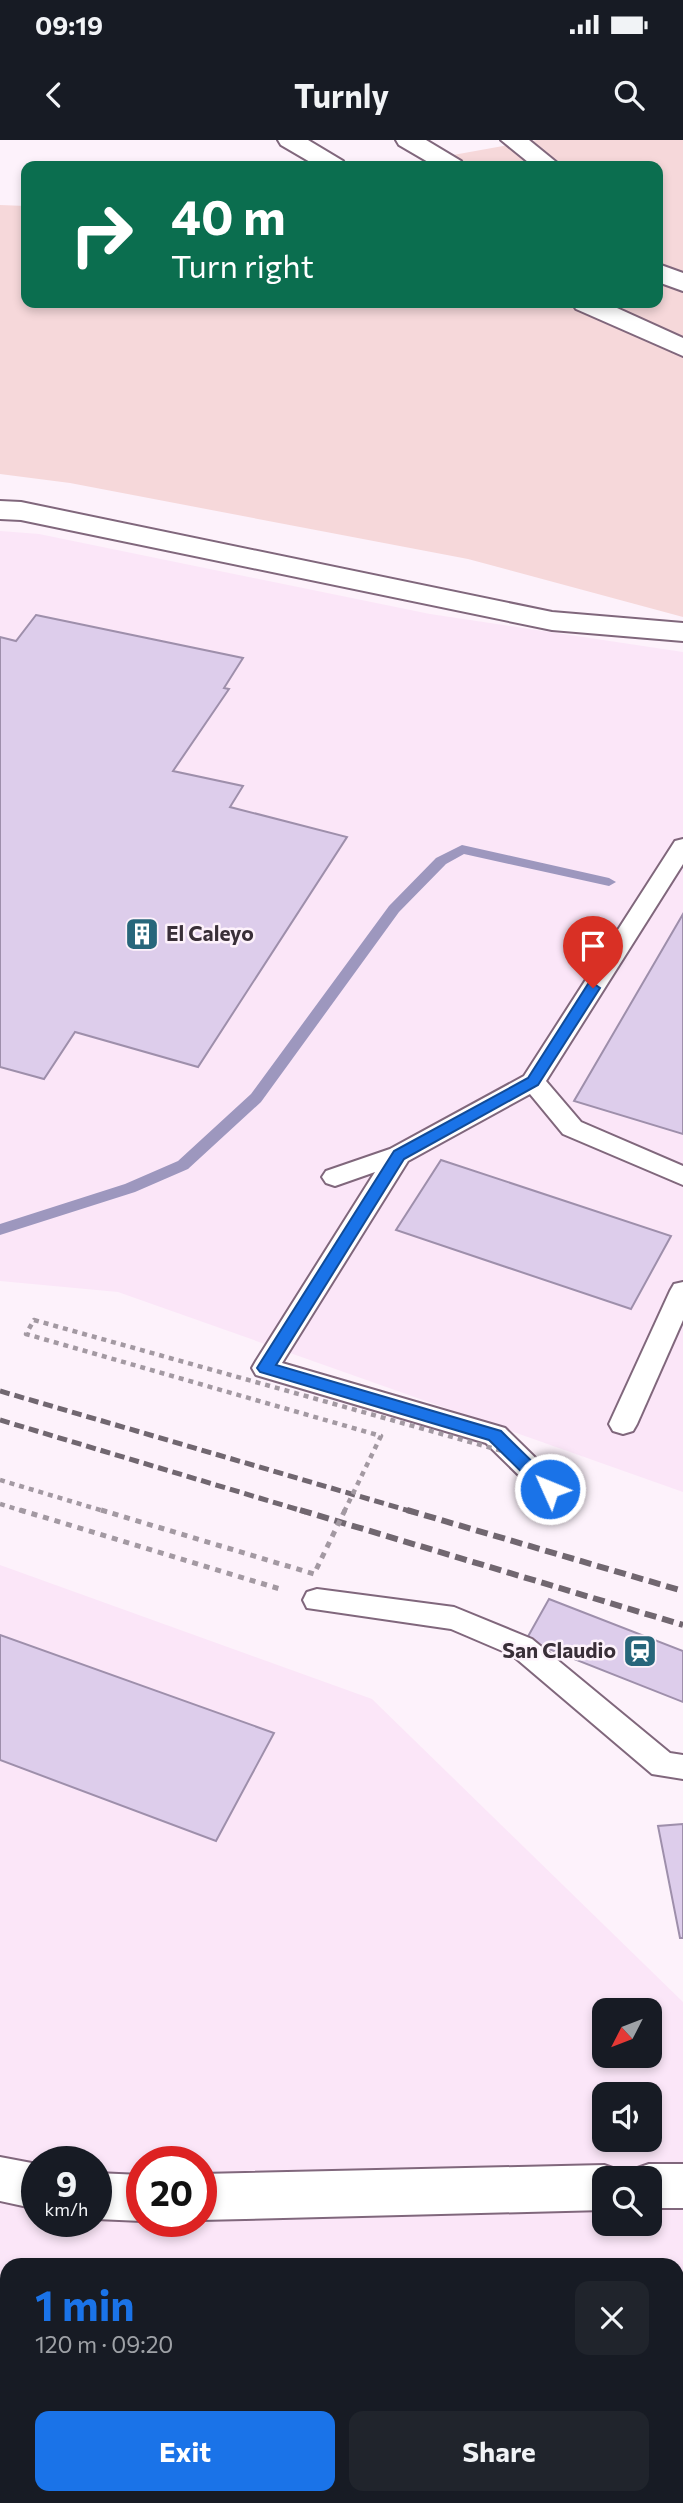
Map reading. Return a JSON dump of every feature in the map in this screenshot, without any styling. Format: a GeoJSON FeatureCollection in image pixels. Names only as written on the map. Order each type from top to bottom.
{"type":"FeatureCollection","features":[{"type":"Feature","properties":{"kind":"main road"},"geometry":{"type":"LineString","coordinates":[[290,140],[326,161]]}},
{"type":"Feature","properties":{"kind":"main road"},"geometry":{"type":"LineString","coordinates":[[408,140],[444,161]]}},
{"type":"Feature","properties":{"kind":"main road"},"geometry":{"type":"LineString","coordinates":[[513,140],[542,161]]}},
{"type":"Feature","properties":{"kind":"main road"},"geometry":{"type":"LineString","coordinates":[[663,274],[683,283]]}},
{"type":"Feature","properties":{"kind":"main road"},"geometry":{"type":"LineString","coordinates":[[596,308],[683,348]]}},
{"type":"Feature","properties":{"kind":"main road"},"geometry":{"type":"LineString","coordinates":[[0,510],[21,511],[552,621],[683,632]]}},
{"type":"Feature","properties":{"kind":"main road"},"geometry":{"type":"LineString","coordinates":[[0,2179],[21,2184]]}},
{"type":"Feature","properties":{"kind":"main road"},"geometry":{"type":"LineString","coordinates":[[662,2186],[683,2186]]}},
{"type":"Feature","properties":{"kind":"main road"},"geometry":{"type":"LineString","coordinates":[[217,2197],[592,2187]]}},
{"type":"Feature","properties":{"kind":"lane"},"geometry":{"type":"LineString","coordinates":[[335,1177],[399,1155],[533,1082],[683,846]]}},
{"type":"Feature","properties":{"kind":"lane"},"geometry":{"type":"LineString","coordinates":[[533,1082],[572,1128],[683,1176]]}},
{"type":"Feature","properties":{"kind":"lane"},"geometry":{"type":"LineString","coordinates":[[399,1155],[265,1368],[495,1436],[550,1489]]}},
{"type":"Feature","properties":{"kind":"lane"},"geometry":{"type":"LineString","coordinates":[[623,1424],[683,1291]]}},
{"type":"Feature","properties":{"kind":"lane"},"geometry":{"type":"LineString","coordinates":[[317,1600],[454,1618],[522,1647],[663,1765],[683,1767]]}},
{"type":"Feature","properties":{"kind":"path"},"geometry":{"type":"LineString","coordinates":[[0,1480],[314,1574],[381,1436],[26,1334],[34,1320],[513,1454]]}},
{"type":"Feature","properties":{"kind":"path"},"geometry":{"type":"LineString","coordinates":[[0,1504],[317,1600]]}},
{"type":"Feature","properties":{"kind":"shaded area"},"geometry":{"type":"Polygon","coordinates":[[[537,140],[683,140],[683,617],[468,559],[70,483],[0,474],[0,205],[21,206],[21,308],[663,308],[663,161],[420,161],[537,140]]]}},
{"type":"Feature","properties":{"kind":"shaded area"},"geometry":{"type":"Polygon","coordinates":[[[0,531],[39,534],[430,614],[683,652],[683,1492],[118,1292],[0,1281],[0,531]]]}},
{"type":"Feature","properties":{"kind":"shaded area"},"geometry":{"type":"Polygon","coordinates":[[[0,1565],[372,1699],[683,2002],[683,2258],[0,2258],[0,1565]]]}},
{"type":"Feature","properties":{"kind":"building","name":"El Caleyo"},"geometry":{"type":"Polygon","coordinates":[[[36,615],[243,658],[224,688],[229,689],[173,771],[243,786],[230,807],[347,837],[198,1067],[75,1032],[44,1079],[0,1067],[0,637],[16,641],[36,615]]]}},
{"type":"Feature","properties":{"kind":"building"},"geometry":{"type":"Polygon","coordinates":[[[683,914],[683,1134],[574,1101],[683,914]]]}},
{"type":"Feature","properties":{"kind":"building"},"geometry":{"type":"Polygon","coordinates":[[[441,1160],[671,1236],[631,1309],[396,1230],[441,1160]]]}},
{"type":"Feature","properties":{"kind":"building"},"geometry":{"type":"Polygon","coordinates":[[[549,1599],[683,1651],[683,1702],[526,1640],[549,1599]]]}},
{"type":"Feature","properties":{"kind":"building"},"geometry":{"type":"Polygon","coordinates":[[[0,1635],[274,1733],[216,1841],[0,1760],[0,1635]]]}},
{"type":"Feature","properties":{"kind":"building"},"geometry":{"type":"Polygon","coordinates":[[[683,1824],[683,1938],[680,1938],[658,1826],[683,1824]]]}},
{"type":"Feature","properties":{"kind":"waterway"},"geometry":{"type":"LineString","coordinates":[[0,1230],[130,1188],[183,1165],[256,1098],[394,909],[441,861],[462,849],[609,882]]}},
{"type":"Feature","properties":{"kind":"railway"},"geometry":{"type":"LineString","coordinates":[[0,1391],[413,1512]]}},
{"type":"Feature","properties":{"kind":"railway"},"geometry":{"type":"LineString","coordinates":[[0,1420],[306,1512]]}},
{"type":"Feature","properties":{"kind":"railway"},"geometry":{"type":"LineString","coordinates":[[300,1510],[683,1625]]}},
{"type":"Feature","properties":{"kind":"railway"},"geometry":{"type":"LineString","coordinates":[[407,1510],[683,1591]]}},
{"type":"Feature","properties":{"kind":"place","name":"El Caleyo"},"geometry":{"type":"Point","coordinates":[142,934]}},
{"type":"Feature","properties":{"kind":"place","name":"San Claudio"},"geometry":{"type":"Point","coordinates":[640,1651]}},
{"type":"Feature","properties":{"kind":"route"},"geometry":{"type":"LineString","coordinates":[[550,1489],[495,1436],[265,1368],[399,1155],[533,1082],[593,988]]}}]}
